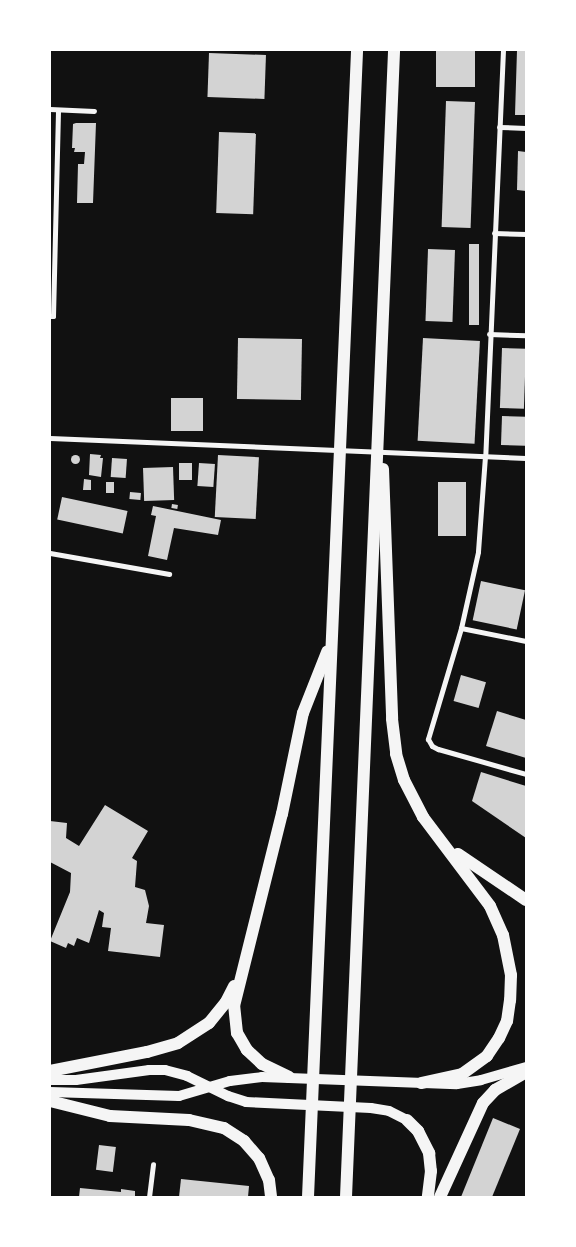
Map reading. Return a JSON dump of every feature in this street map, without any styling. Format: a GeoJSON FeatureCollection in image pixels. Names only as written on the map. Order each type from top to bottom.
{"type":"FeatureCollection","features":[{"type":"Feature","properties":{"kind":"highway"},"geometry":{"type":"LineString","coordinates":[[308,1197],[357,50]]}},
{"type":"Feature","properties":{"kind":"highway"},"geometry":{"type":"LineString","coordinates":[[346,1197],[380,468],[379,400],[394,50]]}},
{"type":"Feature","properties":{"kind":"highway"},"geometry":{"type":"LineString","coordinates":[[380,468],[394,742],[406,786],[432,829],[483,894],[497,920],[506,949],[511,986],[507,1021],[500,1038],[487,1056],[462,1074],[421,1083]]}},
{"type":"Feature","properties":{"kind":"highway"},"geometry":{"type":"LineString","coordinates":[[289,1077],[262,1064],[247,1050],[240,1039],[236,1026],[234,1006],[282,814],[302,713],[331,642]]}},
{"type":"Feature","properties":{"kind":"highway"},"geometry":{"type":"LineString","coordinates":[[432,829],[471,865],[526,900]]}},
{"type":"Feature","properties":{"kind":"highway"},"geometry":{"type":"LineString","coordinates":[[50,1071],[152,1051],[188,1038],[209,1023],[226,1002],[244,960]]}},
{"type":"Feature","properties":{"kind":"highway"},"geometry":{"type":"LineString","coordinates":[[440,1197],[483,1102],[495,1090],[526,1072]]}},
{"type":"Feature","properties":{"kind":"highway"},"geometry":{"type":"LineString","coordinates":[[50,1101],[110,1116],[189,1120],[224,1128],[244,1141],[259,1158],[269,1180],[271,1197]]}},
{"type":"Feature","properties":{"kind":"highway"},"geometry":{"type":"LineString","coordinates":[[407,1120],[418,1131],[429,1153],[431,1176],[428,1197]]}},
{"type":"Feature","properties":{"kind":"main road"},"geometry":{"type":"LineString","coordinates":[[50,1092],[169,1097],[189,1094],[209,1086],[250,1077],[421,1083],[468,1082],[526,1067]]}},
{"type":"Feature","properties":{"kind":"main road"},"geometry":{"type":"LineString","coordinates":[[50,1080],[76,1080],[158,1069],[180,1073],[228,1096],[246,1102],[371,1108],[389,1111],[407,1120]]}},
{"type":"Feature","properties":{"kind":"street"},"geometry":{"type":"LineString","coordinates":[[503,50],[485,456],[477,560],[461,628],[428,735],[430,743],[438,749],[526,774]]}},
{"type":"Feature","properties":{"kind":"street"},"geometry":{"type":"LineString","coordinates":[[50,109],[94,111]]}},
{"type":"Feature","properties":{"kind":"street"},"geometry":{"type":"LineString","coordinates":[[52,316],[58,110]]}},
{"type":"Feature","properties":{"kind":"street"},"geometry":{"type":"LineString","coordinates":[[500,127],[526,128]]}},
{"type":"Feature","properties":{"kind":"street"},"geometry":{"type":"LineString","coordinates":[[494,233],[526,234]]}},
{"type":"Feature","properties":{"kind":"street"},"geometry":{"type":"LineString","coordinates":[[489,334],[526,335]]}},
{"type":"Feature","properties":{"kind":"street"},"geometry":{"type":"LineString","coordinates":[[50,438],[526,458]]}},
{"type":"Feature","properties":{"kind":"street"},"geometry":{"type":"LineString","coordinates":[[50,553],[169,574]]}},
{"type":"Feature","properties":{"kind":"street"},"geometry":{"type":"LineString","coordinates":[[461,628],[526,641]]}},
{"type":"Feature","properties":{"kind":"street"},"geometry":{"type":"LineString","coordinates":[[149,1197],[153,1164]]}},
{"type":"Feature","properties":{"kind":"building"},"geometry":{"type":"Polygon","coordinates":[[[436,50],[475,50],[475,87],[436,87],[436,50]]]}},
{"type":"Feature","properties":{"kind":"building"},"geometry":{"type":"Polygon","coordinates":[[[517,50],[526,50],[526,115],[515,115],[517,50]]]}},
{"type":"Feature","properties":{"kind":"building"},"geometry":{"type":"Polygon","coordinates":[[[209,53],[266,55],[264,99],[207,97],[209,53]]]}},
{"type":"Feature","properties":{"kind":"building"},"geometry":{"type":"Polygon","coordinates":[[[446,101],[475,102],[471,228],[442,227],[446,101]]]}},
{"type":"Feature","properties":{"kind":"building"},"geometry":{"type":"Polygon","coordinates":[[[96,123],[93,203],[77,203],[78,164],[84,164],[85,152],[74,152],[75,148],[72,148],[73,124],[96,123]]]}},
{"type":"Feature","properties":{"kind":"building"},"geometry":{"type":"Polygon","coordinates":[[[219,132],[256,133],[253,214],[216,213],[219,132]]]}},
{"type":"Feature","properties":{"kind":"building"},"geometry":{"type":"Polygon","coordinates":[[[518,151],[526,152],[526,191],[517,190],[518,151]]]}},
{"type":"Feature","properties":{"kind":"building"},"geometry":{"type":"Polygon","coordinates":[[[469,244],[479,244],[479,325],[469,325],[469,244]]]}},
{"type":"Feature","properties":{"kind":"building"},"geometry":{"type":"Polygon","coordinates":[[[428,249],[455,250],[452,322],[425,321],[428,249]]]}},
{"type":"Feature","properties":{"kind":"building"},"geometry":{"type":"Polygon","coordinates":[[[238,338],[302,339],[301,400],[237,399],[238,338]]]}},
{"type":"Feature","properties":{"kind":"building"},"geometry":{"type":"Polygon","coordinates":[[[423,338],[480,341],[475,444],[418,441],[423,338]]]}},
{"type":"Feature","properties":{"kind":"building"},"geometry":{"type":"Polygon","coordinates":[[[502,348],[526,349],[524,409],[500,408],[502,348]]]}},
{"type":"Feature","properties":{"kind":"building"},"geometry":{"type":"Polygon","coordinates":[[[171,398],[203,398],[203,431],[171,431],[171,398]]]}},
{"type":"Feature","properties":{"kind":"building"},"geometry":{"type":"Polygon","coordinates":[[[502,416],[526,417],[525,446],[501,445],[502,416]]]}},
{"type":"Feature","properties":{"kind":"building"},"geometry":{"type":"Polygon","coordinates":[[[75,454],[80,459],[75,464],[70,459],[75,454]]]}},
{"type":"Feature","properties":{"kind":"building"},"geometry":{"type":"Polygon","coordinates":[[[90,454],[101,455],[100,458],[103,458],[101,477],[89,475],[90,454]]]}},
{"type":"Feature","properties":{"kind":"building"},"geometry":{"type":"Polygon","coordinates":[[[218,455],[259,457],[256,519],[215,517],[218,455]]]}},
{"type":"Feature","properties":{"kind":"building"},"geometry":{"type":"Polygon","coordinates":[[[112,458],[127,459],[126,478],[111,477],[112,458]]]}},
{"type":"Feature","properties":{"kind":"building"},"geometry":{"type":"Polygon","coordinates":[[[179,463],[192,463],[192,480],[179,480],[179,463]]]}},
{"type":"Feature","properties":{"kind":"building"},"geometry":{"type":"Polygon","coordinates":[[[199,463],[215,464],[213,487],[197,486],[199,463]]]}},
{"type":"Feature","properties":{"kind":"building"},"geometry":{"type":"Polygon","coordinates":[[[173,467],[174,500],[144,501],[143,468],[173,467]]]}},
{"type":"Feature","properties":{"kind":"building"},"geometry":{"type":"Polygon","coordinates":[[[84,479],[91,480],[91,490],[83,490],[84,479]]]}},
{"type":"Feature","properties":{"kind":"building"},"geometry":{"type":"Polygon","coordinates":[[[106,482],[114,482],[114,493],[106,493],[106,482]]]}},
{"type":"Feature","properties":{"kind":"building"},"geometry":{"type":"Polygon","coordinates":[[[438,482],[466,482],[466,536],[438,536],[438,482]]]}},
{"type":"Feature","properties":{"kind":"building"},"geometry":{"type":"Polygon","coordinates":[[[130,492],[141,493],[140,500],[129,499],[130,492]]]}},
{"type":"Feature","properties":{"kind":"building"},"geometry":{"type":"Polygon","coordinates":[[[62,497],[128,511],[123,533],[57,519],[62,497]]]}},
{"type":"Feature","properties":{"kind":"building"},"geometry":{"type":"Polygon","coordinates":[[[172,504],[178,505],[177,509],[171,508],[172,504]]]}},
{"type":"Feature","properties":{"kind":"building"},"geometry":{"type":"Polygon","coordinates":[[[153,506],[221,520],[218,535],[174,528],[167,560],[148,556],[156,516],[151,515],[153,506]]]}},
{"type":"Feature","properties":{"kind":"building"},"geometry":{"type":"Polygon","coordinates":[[[481,581],[525,590],[517,629],[473,620],[481,581]]]}},
{"type":"Feature","properties":{"kind":"building"},"geometry":{"type":"Polygon","coordinates":[[[461,675],[486,682],[479,708],[454,701],[461,675]]]}},
{"type":"Feature","properties":{"kind":"building"},"geometry":{"type":"Polygon","coordinates":[[[497,711],[526,720],[526,758],[486,746],[497,711]]]}},
{"type":"Feature","properties":{"kind":"building"},"geometry":{"type":"Polygon","coordinates":[[[481,772],[526,786],[526,838],[472,801],[481,772]]]}},
{"type":"Feature","properties":{"kind":"building"},"geometry":{"type":"Polygon","coordinates":[[[105,805],[148,831],[132,858],[137,861],[135,887],[145,890],[149,906],[146,923],[164,925],[160,957],[108,951],[111,928],[102,927],[104,913],[99,910],[89,943],[77,938],[74,946],[68,943],[66,948],[50,941],[70,892],[71,873],[50,862],[50,821],[67,823],[66,838],[79,846],[105,805]]]}},
{"type":"Feature","properties":{"kind":"building"},"geometry":{"type":"Polygon","coordinates":[[[493,1118],[520,1129],[492,1197],[461,1197],[493,1118]]]}},
{"type":"Feature","properties":{"kind":"building"},"geometry":{"type":"Polygon","coordinates":[[[99,1145],[116,1147],[113,1172],[96,1170],[99,1145]]]}},
{"type":"Feature","properties":{"kind":"building"},"geometry":{"type":"Polygon","coordinates":[[[181,1179],[249,1186],[248,1197],[179,1197],[181,1179]]]}},
{"type":"Feature","properties":{"kind":"building"},"geometry":{"type":"Polygon","coordinates":[[[80,1188],[121,1192],[121,1189],[135,1191],[135,1197],[79,1197],[80,1188]]]}}]}
